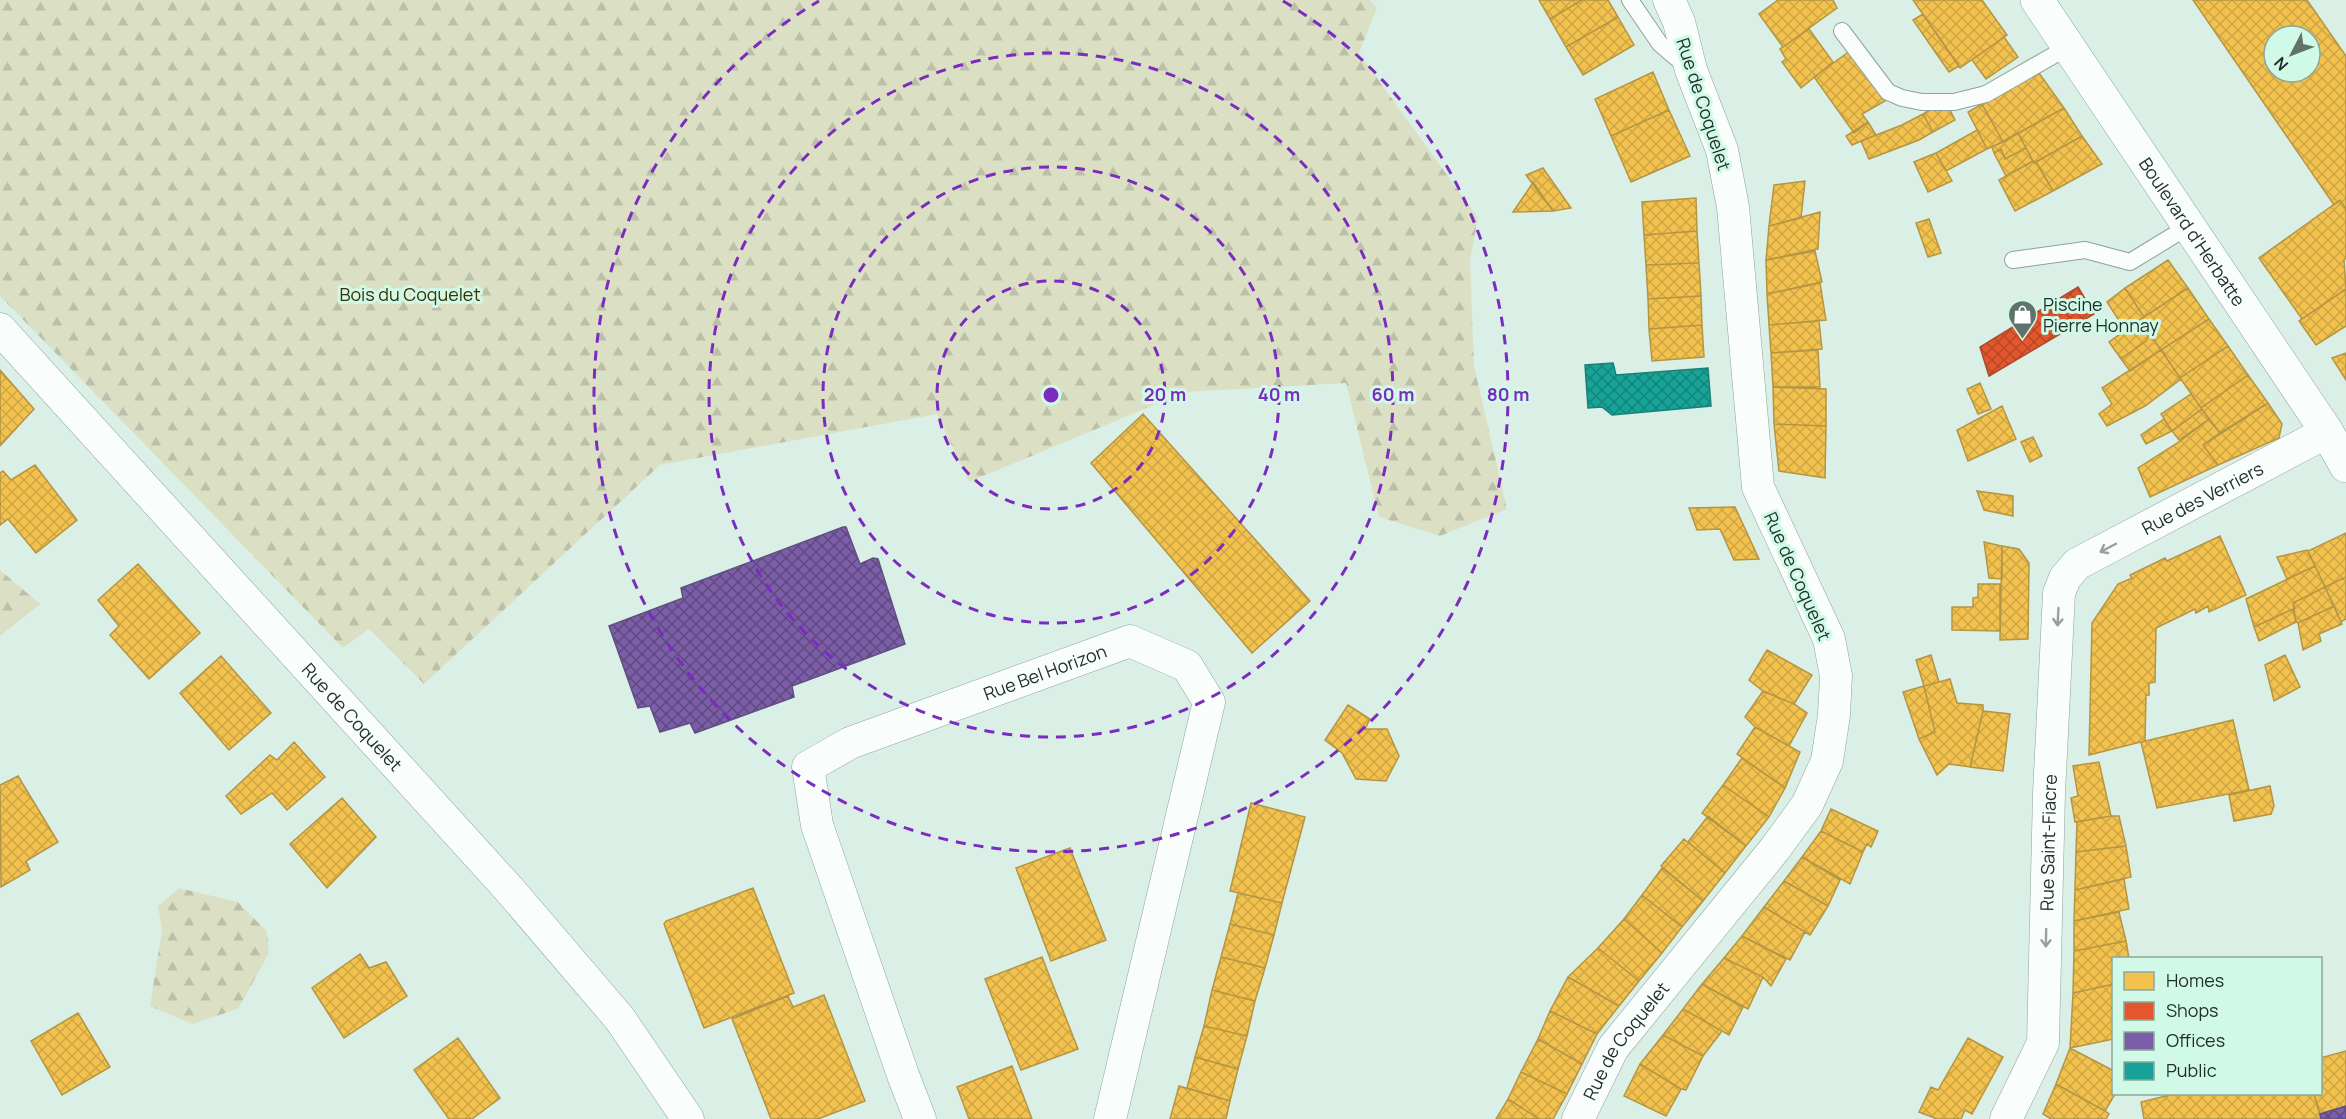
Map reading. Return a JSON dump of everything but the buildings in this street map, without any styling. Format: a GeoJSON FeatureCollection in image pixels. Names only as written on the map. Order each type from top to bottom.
{"type":"FeatureCollection","features":[{"type":"Feature","properties":{"kind":"street","name":"Rue de Coquelet"},"geometry":{"type":"LineString","coordinates":[[1578,1119],[1613,1048],[1774,850],[1807,805],[1827,761],[1834,715],[1836,676],[1829,639],[1758,487],[1733,207],[1722,150],[1690,70],[1679,22],[1669,0]]}},
{"type":"Feature","properties":{"kind":"street","name":"Boulevard d'Herbatte"},"geometry":{"type":"LineString","coordinates":[[2037,0],[2327,432],[2346,466]]}},
{"type":"Feature","properties":{"kind":"street","name":"Rue de Coquelet"},"geometry":{"type":"LineString","coordinates":[[0,328],[508,888],[620,1020],[688,1119]]}},
{"type":"Feature","properties":{"kind":"street","name":"Rue des Verriers"},"geometry":{"type":"LineString","coordinates":[[2077,564],[2327,432]]}},
{"type":"Feature","properties":{"kind":"street","name":"Rue Saint-Fiacre"},"geometry":{"type":"LineString","coordinates":[[2006,1119],[2043,1043],[2049,793],[2059,593],[2065,578],[2077,564]]}},
{"type":"Feature","properties":{"kind":"street","name":"Rue Bel Horizon"},"geometry":{"type":"LineString","coordinates":[[920,1119],[817,825],[808,767],[850,743],[1130,641],[1187,666],[1209,702],[1110,1119]]}},
{"type":"Feature","properties":{"kind":"lane"},"geometry":{"type":"LineString","coordinates":[[1630,0],[1660,44],[1690,70]]}},
{"type":"Feature","properties":{"kind":"lane"},"geometry":{"type":"LineString","coordinates":[[1842,31],[1888,92],[1902,98],[1922,102],[1954,102],[1986,94],[2068,47]]}},
{"type":"Feature","properties":{"kind":"lane"},"geometry":{"type":"LineString","coordinates":[[2013,260],[2085,250],[2130,262],[2189,226]]}},
{"type":"Feature","properties":{"kind":"green space","name":"Bois du Coquelet"},"geometry":{"type":"Polygon","coordinates":[[[0,0],[1370,0],[1377,8],[1359,53],[1478,218],[1470,261],[1474,366],[1507,509],[1440,536],[1379,517],[1346,383],[1185,392],[969,482],[937,414],[660,465],[424,684],[369,629],[343,648],[0,296],[0,0]]]}},
{"type":"Feature","properties":{"kind":"green space"},"geometry":{"type":"Polygon","coordinates":[[[0,570],[40,604],[0,636],[0,570]]]}},
{"type":"Feature","properties":{"kind":"green space"},"geometry":{"type":"Polygon","coordinates":[[[179,888],[238,902],[267,932],[269,953],[238,1009],[192,1024],[150,1006],[162,930],[158,906],[179,888]]]}},
{"type":"Feature","properties":{"kind":"place","name":"Piscine Pierre Honnay"},"geometry":{"type":"Point","coordinates":[2022,340]}}]}
